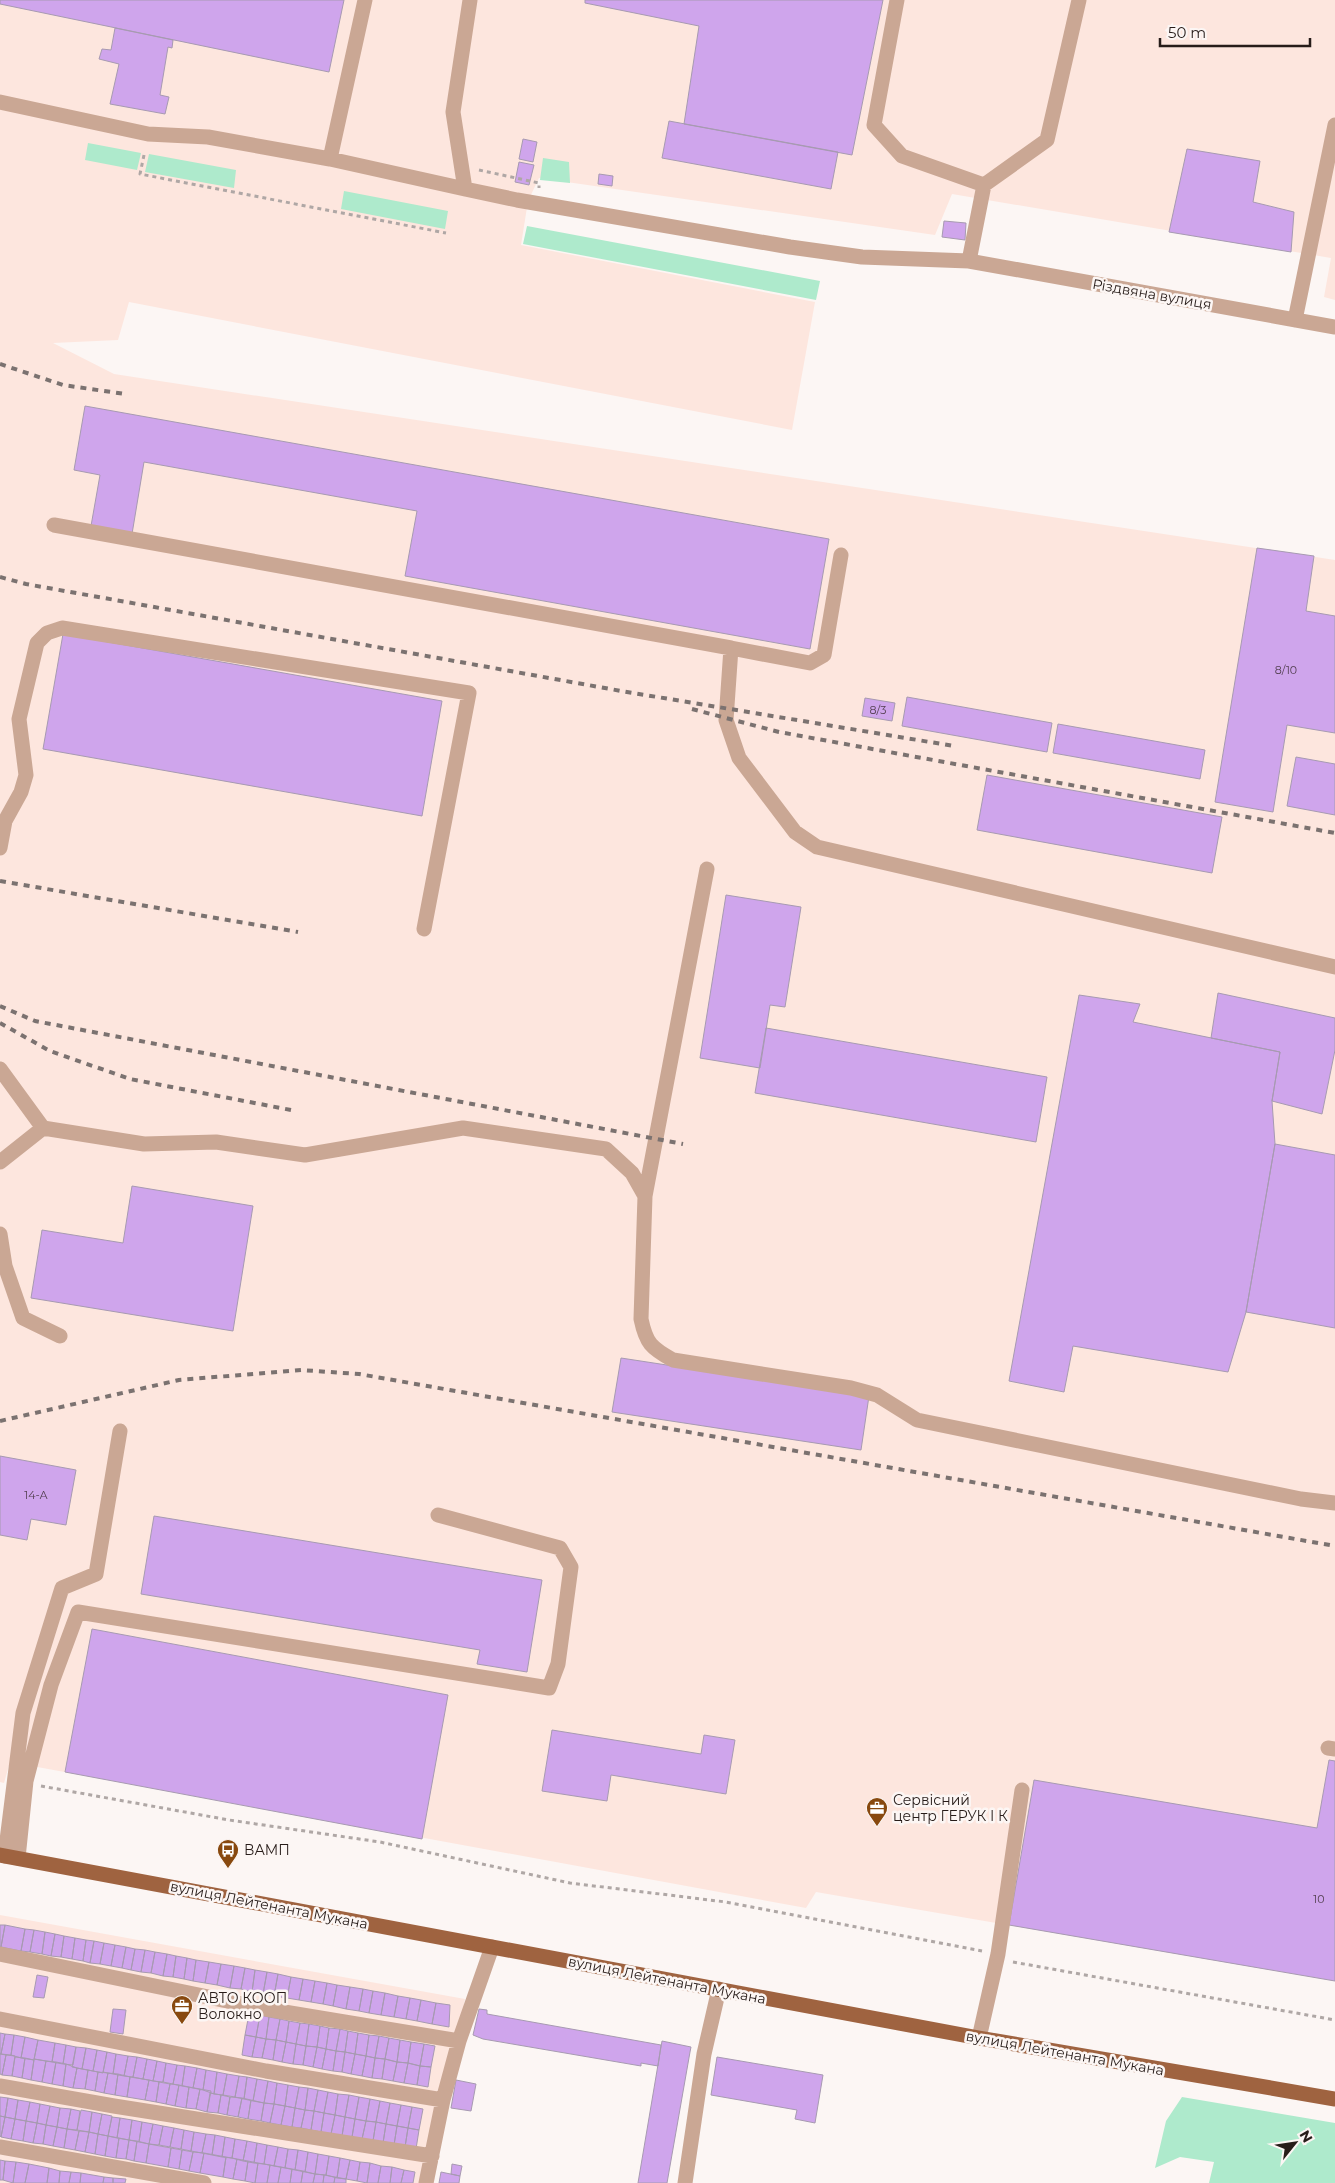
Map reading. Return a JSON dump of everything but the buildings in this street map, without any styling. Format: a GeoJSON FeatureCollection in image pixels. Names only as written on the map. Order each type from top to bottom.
{"type":"FeatureCollection","features":[{"type":"Feature","properties":{"kind":"main road","name":"вулиця Лейтенанта Мукана"},"geometry":{"type":"LineString","coordinates":[[8,1856],[979,2038],[1335,2099]]}},
{"type":"Feature","properties":{"kind":"street"},"geometry":{"type":"LineString","coordinates":[[330,159],[365,0]]}},
{"type":"Feature","properties":{"kind":"street"},"geometry":{"type":"LineString","coordinates":[[465,189],[453,112],[470,0]]}},
{"type":"Feature","properties":{"kind":"street"},"geometry":{"type":"LineString","coordinates":[[897,0],[874,125],[902,156],[984,185]]}},
{"type":"Feature","properties":{"kind":"street"},"geometry":{"type":"LineString","coordinates":[[969,261],[984,185],[1047,140],[1079,0]]}},
{"type":"Feature","properties":{"kind":"street","name":"Різдвяна вулиця"},"geometry":{"type":"LineString","coordinates":[[0,102],[148,134],[208,137],[330,159],[517,200],[800,248],[862,257],[969,261],[1335,327]]}},
{"type":"Feature","properties":{"kind":"street"},"geometry":{"type":"LineString","coordinates":[[1294,320],[1335,125]]}},
{"type":"Feature","properties":{"kind":"street"},"geometry":{"type":"LineString","coordinates":[[54,525],[810,663],[824,655],[841,555]]}},
{"type":"Feature","properties":{"kind":"street"},"geometry":{"type":"LineString","coordinates":[[0,848],[5,821],[20,792],[26,775],[19,720],[37,643],[47,633],[62,628],[469,693],[424,929]]}},
{"type":"Feature","properties":{"kind":"street"},"geometry":{"type":"LineString","coordinates":[[731,648],[726,720],[739,758],[795,832],[817,847],[1335,967]]}},
{"type":"Feature","properties":{"kind":"street"},"geometry":{"type":"LineString","coordinates":[[707,869],[645,1196],[641,1319],[645,1336],[654,1350],[673,1360],[851,1388],[877,1396],[917,1420],[1301,1499],[1335,1503]]}},
{"type":"Feature","properties":{"kind":"street"},"geometry":{"type":"LineString","coordinates":[[0,1069],[43,1128],[144,1144],[216,1142],[305,1155],[463,1128],[606,1148],[632,1173],[645,1196]]}},
{"type":"Feature","properties":{"kind":"street"},"geometry":{"type":"LineString","coordinates":[[0,1162],[43,1128]]}},
{"type":"Feature","properties":{"kind":"street"},"geometry":{"type":"LineString","coordinates":[[0,1234],[5,1266],[23,1318],[60,1336]]}},
{"type":"Feature","properties":{"kind":"street"},"geometry":{"type":"LineString","coordinates":[[8,1856],[23,1713],[62,1588],[96,1574],[120,1431]]}},
{"type":"Feature","properties":{"kind":"street"},"geometry":{"type":"LineString","coordinates":[[8,1856],[51,1685],[78,1612],[549,1688],[558,1664],[572,1567],[560,1548],[438,1515]]}},
{"type":"Feature","properties":{"kind":"street"},"geometry":{"type":"LineString","coordinates":[[979,2038],[998,1954],[1022,1790]]}},
{"type":"Feature","properties":{"kind":"street"},"geometry":{"type":"LineString","coordinates":[[426,2183],[443,2100],[459,2041],[492,1947]]}},
{"type":"Feature","properties":{"kind":"street"},"geometry":{"type":"LineString","coordinates":[[0,1954],[266,2009],[459,2041]]}},
{"type":"Feature","properties":{"kind":"street"},"geometry":{"type":"LineString","coordinates":[[685,2183],[704,2054],[719,1989]]}},
{"type":"Feature","properties":{"kind":"street"},"geometry":{"type":"LineString","coordinates":[[0,2019],[266,2071],[443,2100]]}},
{"type":"Feature","properties":{"kind":"street"},"geometry":{"type":"LineString","coordinates":[[0,2086],[114,2106],[432,2156]]}},
{"type":"Feature","properties":{"kind":"street"},"geometry":{"type":"LineString","coordinates":[[0,2147],[204,2183]]}},
{"type":"Feature","properties":{"kind":"path"},"geometry":{"type":"LineString","coordinates":[[144,154],[140,174],[446,233]]}},
{"type":"Feature","properties":{"kind":"path"},"geometry":{"type":"LineString","coordinates":[[26,1784],[229,1820],[380,1842],[570,1882],[726,1902],[998,1954],[1003,1959],[1022,1964],[1335,2020]]}},
{"type":"Feature","properties":{"kind":"shaded area"},"geometry":{"type":"Polygon","coordinates":[[[0,0],[1335,0],[1335,300],[1324,297],[1331,258],[952,194],[935,235],[539,178],[528,201],[521,245],[815,302],[792,430],[129,302],[118,340],[53,343],[114,374],[1335,560],[1335,1981],[816,1892],[806,1908],[10,1762],[4,1783],[0,1782],[0,0]]]}},
{"type":"Feature","properties":{"kind":"shaded area"},"geometry":{"type":"Polygon","coordinates":[[[0,1915],[465,1999],[434,2183],[0,2183],[0,1915]]]}},
{"type":"Feature","properties":{"kind":"green space"},"geometry":{"type":"Polygon","coordinates":[[[88,143],[141,153],[137,170],[85,160],[88,143]]]}},
{"type":"Feature","properties":{"kind":"green space"},"geometry":{"type":"Polygon","coordinates":[[[149,154],[236,170],[234,188],[145,172],[149,154]]]}},
{"type":"Feature","properties":{"kind":"green space"},"geometry":{"type":"Polygon","coordinates":[[[543,158],[569,162],[570,183],[540,180],[543,158]]]}},
{"type":"Feature","properties":{"kind":"green space"},"geometry":{"type":"Polygon","coordinates":[[[344,191],[448,211],[445,229],[341,209],[344,191]]]}},
{"type":"Feature","properties":{"kind":"green space"},"geometry":{"type":"Polygon","coordinates":[[[527,226],[820,281],[816,300],[523,244],[527,226]]]}},
{"type":"Feature","properties":{"kind":"green space"},"geometry":{"type":"Polygon","coordinates":[[[1182,2097],[1335,2123],[1335,2183],[1209,2183],[1214,2162],[1180,2157],[1155,2168],[1166,2121],[1182,2097]]]}},
{"type":"Feature","properties":{"kind":"railway"},"geometry":{"type":"LineString","coordinates":[[0,364],[63,385],[125,394]]}},
{"type":"Feature","properties":{"kind":"railway"},"geometry":{"type":"LineString","coordinates":[[0,577],[26,584],[627,692],[954,746]]}},
{"type":"Feature","properties":{"kind":"railway"},"geometry":{"type":"LineString","coordinates":[[692,709],[779,732],[1335,833]]}},
{"type":"Feature","properties":{"kind":"railway"},"geometry":{"type":"LineString","coordinates":[[0,881],[298,932]]}},
{"type":"Feature","properties":{"kind":"railway"},"geometry":{"type":"LineString","coordinates":[[0,1006],[35,1021],[683,1144]]}},
{"type":"Feature","properties":{"kind":"railway"},"geometry":{"type":"LineString","coordinates":[[0,1023],[50,1051],[130,1079],[291,1110]]}},
{"type":"Feature","properties":{"kind":"railway"},"geometry":{"type":"LineString","coordinates":[[0,1421],[179,1380],[301,1370],[359,1374],[1335,1546]]}},
{"type":"Feature","properties":{"kind":"place","name":"Сервісний центр ГЕРУК І К"},"geometry":{"type":"Point","coordinates":[877,1827]}},
{"type":"Feature","properties":{"kind":"place","name":"ВАМП"},"geometry":{"type":"Point","coordinates":[228,1869]}},
{"type":"Feature","properties":{"kind":"place","name":"АВТО КООП Волокно"},"geometry":{"type":"Point","coordinates":[182,2025]}}]}
